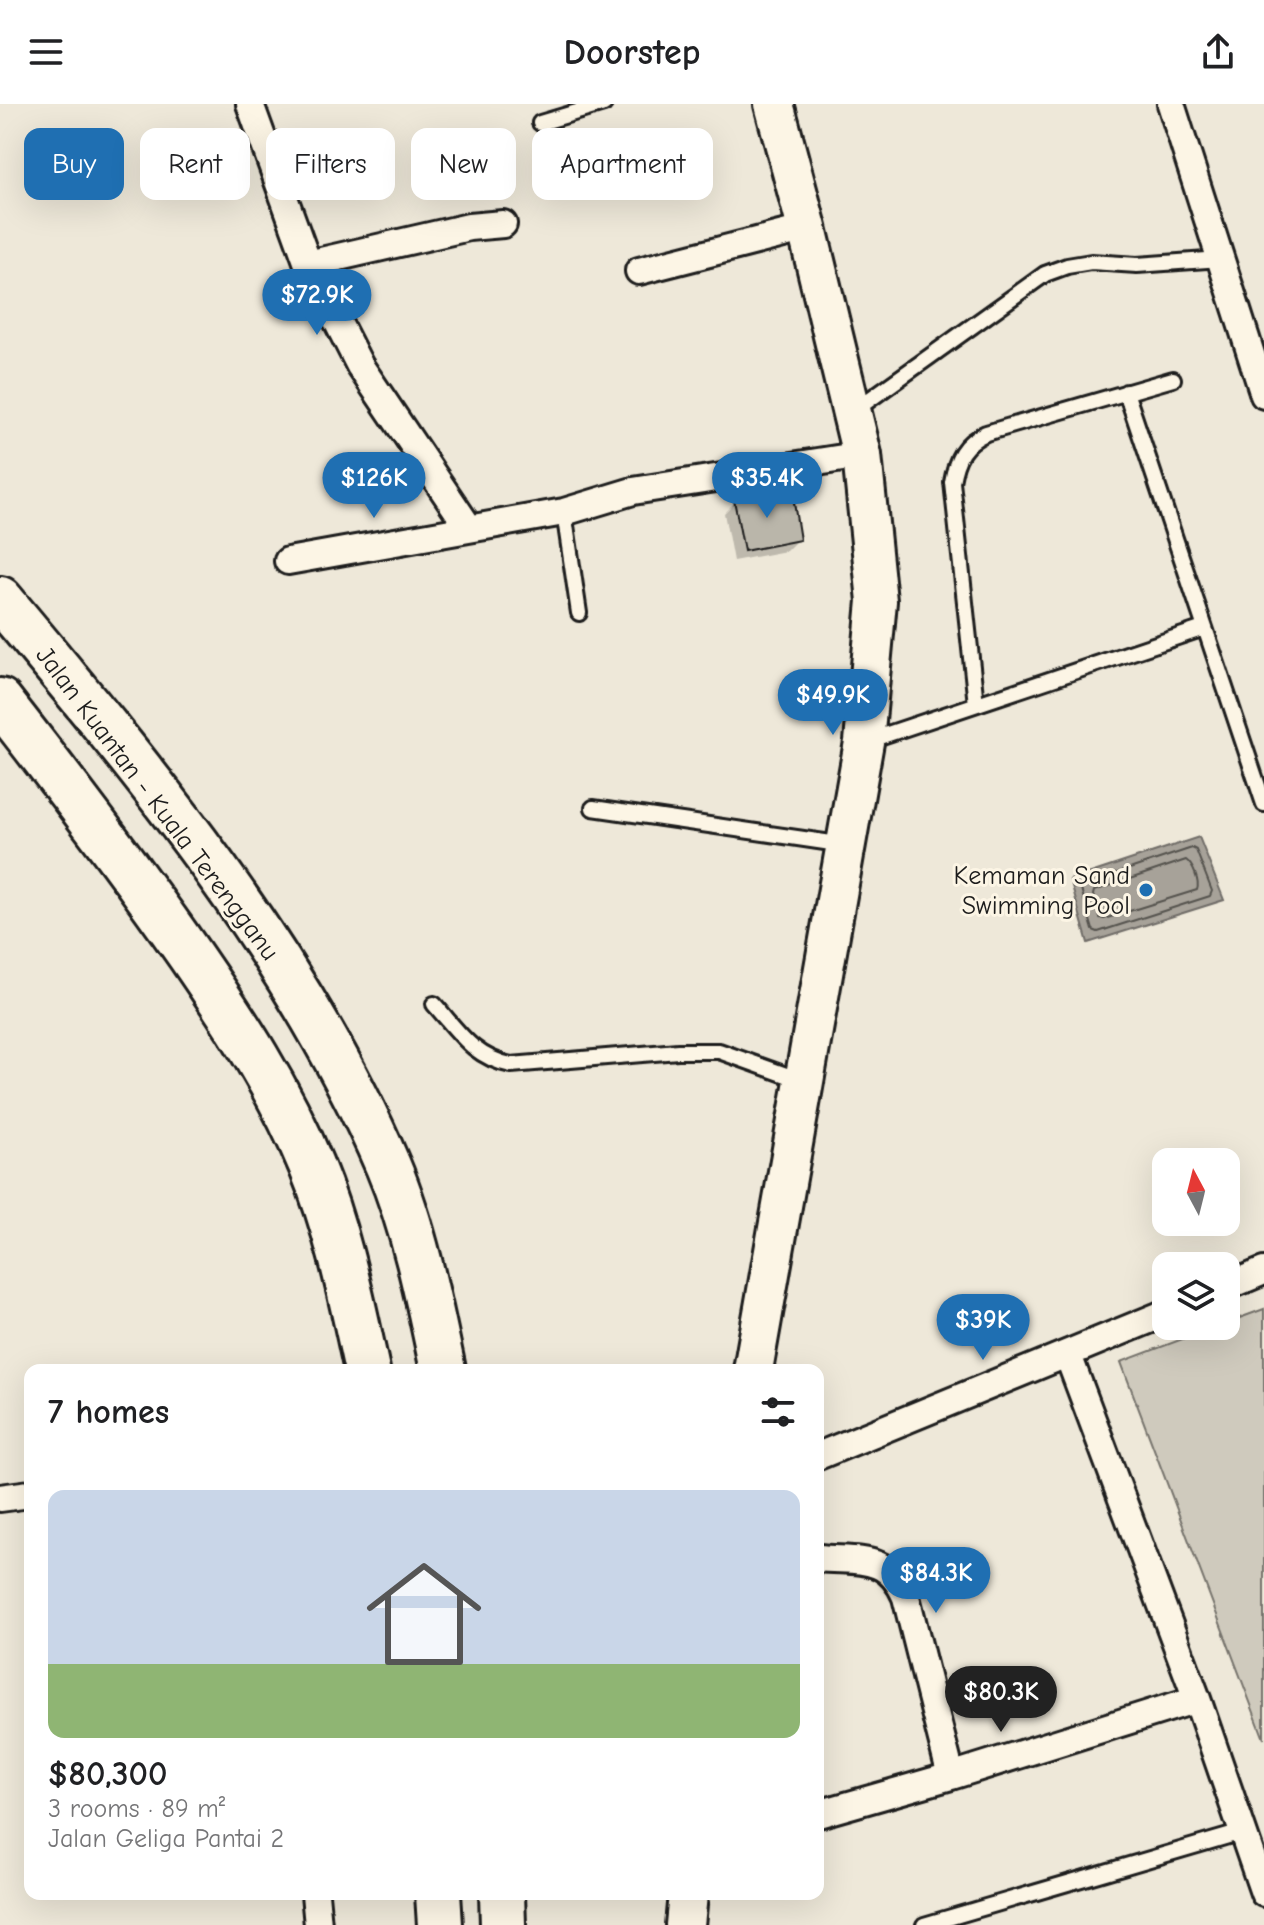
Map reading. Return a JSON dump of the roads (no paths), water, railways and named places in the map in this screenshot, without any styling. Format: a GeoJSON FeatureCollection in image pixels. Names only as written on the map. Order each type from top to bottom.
{"type":"FeatureCollection","features":[{"type":"Feature","properties":{"kind":"highway","name":"Jalan Kuantan - Kuala Terengganu"},"geometry":{"type":"LineString","coordinates":[[0,599],[84,699],[241,903],[310,1011],[389,1168],[417,1256],[442,1364]]}},
{"type":"Feature","properties":{"kind":"highway"},"geometry":{"type":"LineString","coordinates":[[0,701],[177,936],[240,1028],[284,1104],[312,1165],[333,1224],[366,1364]]}},
{"type":"Feature","properties":{"kind":"highway"},"geometry":{"type":"LineString","coordinates":[[438,1900],[440,1925]]}},
{"type":"Feature","properties":{"kind":"highway"},"geometry":{"type":"LineString","coordinates":[[502,1900],[503,1925]]}},
{"type":"Feature","properties":{"kind":"street"},"geometry":{"type":"LineString","coordinates":[[250,104],[308,264],[360,366],[469,528]]}},
{"type":"Feature","properties":{"kind":"street"},"geometry":{"type":"LineString","coordinates":[[754,1364],[864,742],[877,601],[862,455],[774,104]]}},
{"type":"Feature","properties":{"kind":"street"},"geometry":{"type":"LineString","coordinates":[[1171,104],[1264,395]]}},
{"type":"Feature","properties":{"kind":"street"},"geometry":{"type":"LineString","coordinates":[[308,264],[469,227],[503,224]]}},
{"type":"Feature","properties":{"kind":"street"},"geometry":{"type":"LineString","coordinates":[[639,271],[807,228]]}},
{"type":"Feature","properties":{"kind":"street"},"geometry":{"type":"LineString","coordinates":[[288,561],[564,512],[633,491],[862,455]]}},
{"type":"Feature","properties":{"kind":"street"},"geometry":{"type":"LineString","coordinates":[[1240,1281],[1264,1271]]}},
{"type":"Feature","properties":{"kind":"street"},"geometry":{"type":"LineString","coordinates":[[824,1454],[1152,1319]]}},
{"type":"Feature","properties":{"kind":"street"},"geometry":{"type":"LineString","coordinates":[[1068,1355],[1197,1699],[1264,1893]]}},
{"type":"Feature","properties":{"kind":"street"},"geometry":{"type":"LineString","coordinates":[[0,1498],[24,1495]]}},
{"type":"Feature","properties":{"kind":"street"},"geometry":{"type":"LineString","coordinates":[[824,1559],[874,1563],[890,1570],[899,1581],[906,1597],[951,1776]]}},
{"type":"Feature","properties":{"kind":"street"},"geometry":{"type":"LineString","coordinates":[[824,1812],[1197,1699]]}},
{"type":"Feature","properties":{"kind":"street"},"geometry":{"type":"LineString","coordinates":[[316,1900],[318,1925]]}},
{"type":"Feature","properties":{"kind":"street"},"geometry":{"type":"LineString","coordinates":[[685,1925],[687,1900]]}},
{"type":"Feature","properties":{"kind":"lane"},"geometry":{"type":"LineString","coordinates":[[540,123],[604,104]]}},
{"type":"Feature","properties":{"kind":"lane"},"geometry":{"type":"LineString","coordinates":[[851,412],[1045,274],[1091,262],[1137,265],[1221,259]]}},
{"type":"Feature","properties":{"kind":"lane"},"geometry":{"type":"LineString","coordinates":[[976,704],[952,482],[955,464],[968,444],[986,433],[1173,379]]}},
{"type":"Feature","properties":{"kind":"lane"},"geometry":{"type":"LineString","coordinates":[[1126,392],[1264,804]]}},
{"type":"Feature","properties":{"kind":"lane"},"geometry":{"type":"LineString","coordinates":[[564,512],[579,613]]}},
{"type":"Feature","properties":{"kind":"lane"},"geometry":{"type":"LineString","coordinates":[[864,742],[1204,628]]}},
{"type":"Feature","properties":{"kind":"lane"},"geometry":{"type":"LineString","coordinates":[[593,808],[845,845]]}},
{"type":"Feature","properties":{"kind":"lane"},"geometry":{"type":"LineString","coordinates":[[434,1004],[473,1048],[492,1061],[511,1065],[678,1051],[719,1051],[803,1081]]}},
{"type":"Feature","properties":{"kind":"lane"},"geometry":{"type":"LineString","coordinates":[[924,1925],[1242,1832]]}},
{"type":"Feature","properties":{"kind":"water","name":"Kemaman Sand Swimming Pool"},"geometry":{"type":"Polygon","coordinates":[[[1199,837],[1224,900],[1088,943],[1070,880],[1199,837]]]}},
{"type":"Feature","properties":{"kind":"place","name":"Kemaman Sand Swimming Pool"},"geometry":{"type":"Point","coordinates":[1146,890]}}]}
